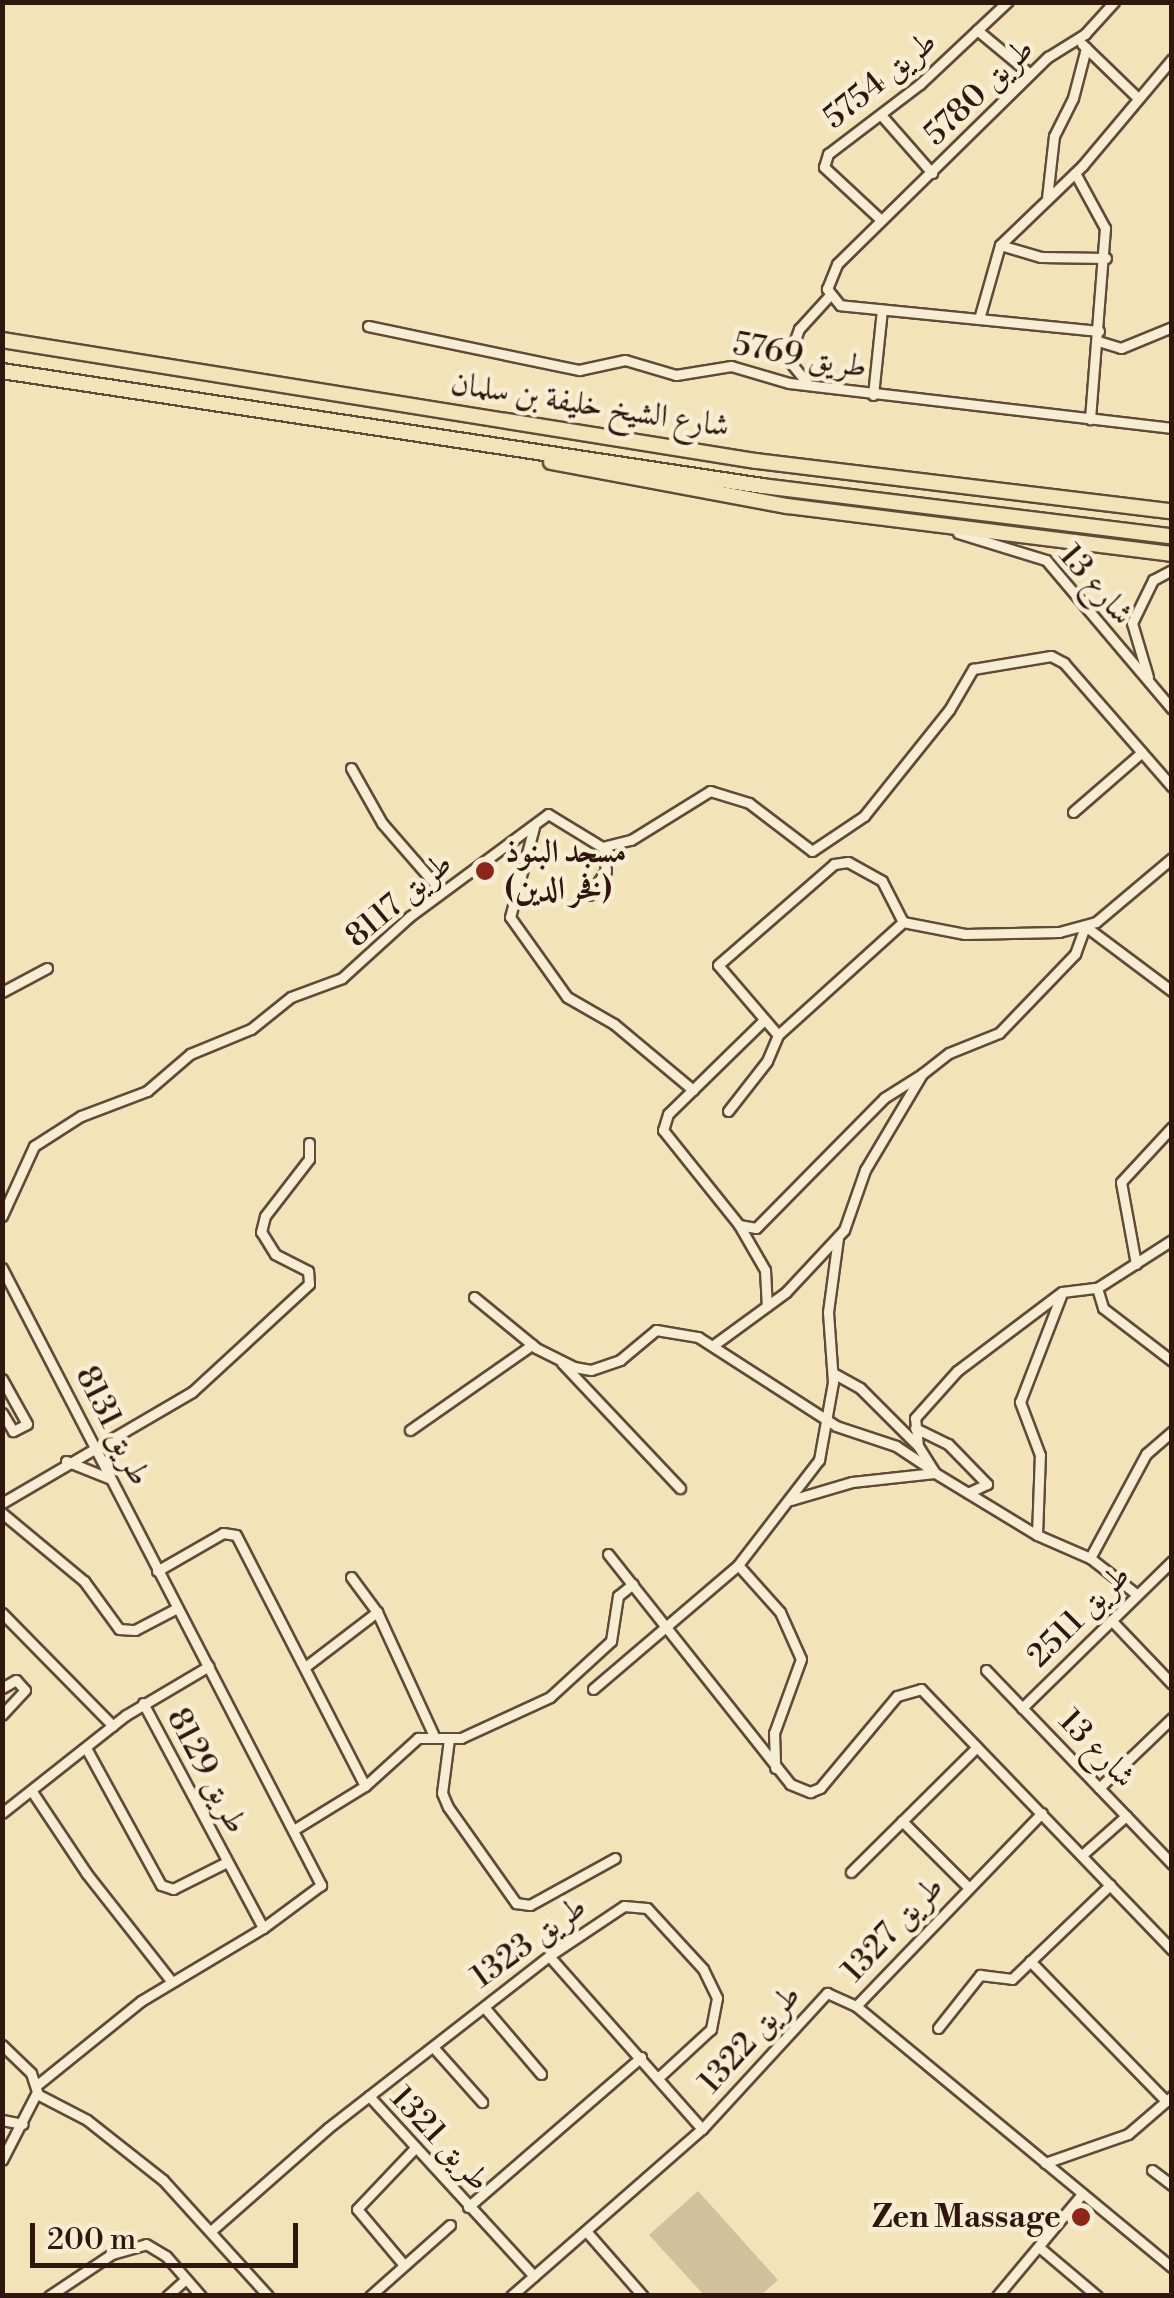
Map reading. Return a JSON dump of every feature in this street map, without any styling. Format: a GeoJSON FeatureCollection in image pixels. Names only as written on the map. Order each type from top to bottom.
{"type":"FeatureCollection","features":[{"type":"Feature","properties":{"kind":"highway","name":"شارع الشيخ خليفة بن سلمان"},"geometry":{"type":"LineString","coordinates":[[2,340],[756,460],[1172,511]]}},
{"type":"Feature","properties":{"kind":"highway","name":"شارع الشيخ خليفة بن سلمان"},"geometry":{"type":"LineString","coordinates":[[2,371],[972,515],[1172,536]]}},
{"type":"Feature","properties":{"kind":"highway"},"geometry":{"type":"LineString","coordinates":[[454,438],[609,474],[922,525],[1172,554]]}},
{"type":"Feature","properties":{"kind":"street","name":"طريق 5754"},"geometry":{"type":"LineString","coordinates":[[881,220],[824,166],[828,154],[882,116],[1006,2]]}},
{"type":"Feature","properties":{"kind":"street","name":"طريق 5780"},"geometry":{"type":"LineString","coordinates":[[810,386],[788,359],[799,329],[830,296],[831,274],[1030,74],[1077,40],[1114,2]]}},
{"type":"Feature","properties":{"kind":"street"},"geometry":{"type":"LineString","coordinates":[[978,30],[1030,74]]}},
{"type":"Feature","properties":{"kind":"street"},"geometry":{"type":"LineString","coordinates":[[1077,40],[1138,98]]}},
{"type":"Feature","properties":{"kind":"street"},"geometry":{"type":"LineString","coordinates":[[1046,199],[1054,136],[1073,98],[1086,48]]}},
{"type":"Feature","properties":{"kind":"street"},"geometry":{"type":"LineString","coordinates":[[979,319],[1000,246],[1074,173],[1172,59]]}},
{"type":"Feature","properties":{"kind":"street"},"geometry":{"type":"LineString","coordinates":[[882,116],[932,173]]}},
{"type":"Feature","properties":{"kind":"street"},"geometry":{"type":"LineString","coordinates":[[1074,173],[1105,228],[1106,258],[1090,419]]}},
{"type":"Feature","properties":{"kind":"street"},"geometry":{"type":"LineString","coordinates":[[1000,246],[1042,256],[1106,258]]}},
{"type":"Feature","properties":{"kind":"street"},"geometry":{"type":"LineString","coordinates":[[830,296],[840,305],[1098,336],[1121,348],[1172,327]]}},
{"type":"Feature","properties":{"kind":"street"},"geometry":{"type":"LineString","coordinates":[[873,394],[882,308]]}},
{"type":"Feature","properties":{"kind":"street","name":"طريق 5769"},"geometry":{"type":"LineString","coordinates":[[368,326],[578,370],[626,360],[676,375],[732,366],[810,386],[1172,428]]}},
{"type":"Feature","properties":{"kind":"street","name":"شارع 13"},"geometry":{"type":"LineString","coordinates":[[922,525],[1028,549],[1046,560],[1172,709]]}},
{"type":"Feature","properties":{"kind":"street","name":"شارع 13"},"geometry":{"type":"LineString","coordinates":[[1156,692],[1136,654],[1132,622],[1153,580],[1172,570]]}},
{"type":"Feature","properties":{"kind":"street"},"geometry":{"type":"LineString","coordinates":[[693,1090],[614,1024],[566,996],[510,917],[534,824],[554,814],[594,847],[604,846],[630,840],[710,791],[760,810],[806,851],[816,848],[864,816],[949,710],[973,669],[1051,656],[1064,662],[1172,787]]}},
{"type":"Feature","properties":{"kind":"street"},"geometry":{"type":"LineString","coordinates":[[1073,812],[1142,752]]}},
{"type":"Feature","properties":{"kind":"street"},"geometry":{"type":"LineString","coordinates":[[350,768],[382,824],[442,892]]}},
{"type":"Feature","properties":{"kind":"street","name":"طريق 8117"},"geometry":{"type":"LineString","coordinates":[[2,1216],[34,1146],[81,1116],[147,1092],[190,1054],[251,1029],[292,997],[342,978],[442,892],[534,824]]}},
{"type":"Feature","properties":{"kind":"street"},"geometry":{"type":"LineString","coordinates":[[589,895],[606,871],[604,846]]}},
{"type":"Feature","properties":{"kind":"street"},"geometry":{"type":"LineString","coordinates":[[816,848],[834,864]]}},
{"type":"Feature","properties":{"kind":"street"},"geometry":{"type":"LineString","coordinates":[[739,1224],[756,1228],[884,1098],[949,1053],[999,1034],[1068,963],[1085,926],[1172,858]]}},
{"type":"Feature","properties":{"kind":"street"},"geometry":{"type":"LineString","coordinates":[[778,1034],[718,965],[834,864],[848,862],[882,881],[903,922]]}},
{"type":"Feature","properties":{"kind":"street"},"geometry":{"type":"LineString","coordinates":[[903,922],[965,934],[1085,926],[1172,991]]}},
{"type":"Feature","properties":{"kind":"street"},"geometry":{"type":"LineString","coordinates":[[728,1111],[767,1061],[778,1034],[903,922]]}},
{"type":"Feature","properties":{"kind":"street"},"geometry":{"type":"LineString","coordinates":[[2,992],[48,968]]}},
{"type":"Feature","properties":{"kind":"street"},"geometry":{"type":"LineString","coordinates":[[764,1021],[668,1114],[666,1136],[739,1224],[765,1270],[767,1306]]}},
{"type":"Feature","properties":{"kind":"street"},"geometry":{"type":"LineString","coordinates":[[594,1689],[738,1565],[819,1460],[832,1372],[828,1312],[838,1236],[865,1170],[922,1074]]}},
{"type":"Feature","properties":{"kind":"street"},"geometry":{"type":"LineString","coordinates":[[1136,1264],[1121,1182],[1172,1127]]}},
{"type":"Feature","properties":{"kind":"street"},"geometry":{"type":"LineString","coordinates":[[2,1504],[66,1461],[192,1392],[309,1284],[308,1271],[274,1254],[262,1232],[265,1216],[309,1159],[309,1143]]}},
{"type":"Feature","properties":{"kind":"street"},"geometry":{"type":"LineString","coordinates":[[715,1344],[767,1306],[838,1236]]}},
{"type":"Feature","properties":{"kind":"street"},"geometry":{"type":"LineString","coordinates":[[918,1446],[915,1418],[957,1371],[1062,1292],[1097,1288],[1172,1240]]}},
{"type":"Feature","properties":{"kind":"street","name":"طريق 8131"},"geometry":{"type":"LineString","coordinates":[[2,1268],[316,1869],[319,1888],[262,1928]]}},
{"type":"Feature","properties":{"kind":"street"},"geometry":{"type":"LineString","coordinates":[[1097,1288],[1103,1308],[1172,1361]]}},
{"type":"Feature","properties":{"kind":"street"},"geometry":{"type":"LineString","coordinates":[[1037,1535],[1040,1455],[1020,1402],[1062,1292]]}},
{"type":"Feature","properties":{"kind":"street"},"geometry":{"type":"LineString","coordinates":[[474,1297],[532,1346],[560,1361],[680,1488]]}},
{"type":"Feature","properties":{"kind":"street"},"geometry":{"type":"LineString","coordinates":[[560,1361],[604,1367],[656,1330],[715,1344],[827,1420],[896,1446],[1037,1535],[1090,1558],[1135,1593]]}},
{"type":"Feature","properties":{"kind":"street"},"geometry":{"type":"LineString","coordinates":[[410,1430],[532,1346]]}},
{"type":"Feature","properties":{"kind":"street"},"geometry":{"type":"LineString","coordinates":[[832,1372],[860,1388],[918,1446],[935,1472]]}},
{"type":"Feature","properties":{"kind":"street"},"geometry":{"type":"LineString","coordinates":[[2,1379],[26,1426],[12,1432],[2,1414]]}},
{"type":"Feature","properties":{"kind":"street"},"geometry":{"type":"LineString","coordinates":[[2,1405],[14,1398]]}},
{"type":"Feature","properties":{"kind":"street"},"geometry":{"type":"LineString","coordinates":[[915,1428],[948,1444],[987,1484],[968,1493]]}},
{"type":"Feature","properties":{"kind":"street","name":"طريق 2511"},"geometry":{"type":"LineString","coordinates":[[1090,1558],[1146,1454],[1172,1431]]}},
{"type":"Feature","properties":{"kind":"street"},"geometry":{"type":"LineString","coordinates":[[66,1461],[113,1481]]}},
{"type":"Feature","properties":{"kind":"street"},"geometry":{"type":"LineString","coordinates":[[789,1500],[852,1482],[935,1472]]}},
{"type":"Feature","properties":{"kind":"street"},"geometry":{"type":"LineString","coordinates":[[2,1512],[77,1574],[119,1628],[135,1630],[177,1608]]}},
{"type":"Feature","properties":{"kind":"street"},"geometry":{"type":"LineString","coordinates":[[158,1570],[232,1533],[306,1667],[365,1786]]}},
{"type":"Feature","properties":{"kind":"street"},"geometry":{"type":"LineString","coordinates":[[608,1554],[775,1770],[801,1790],[820,1788],[896,1696],[921,1689],[1172,1950]]}},
{"type":"Feature","properties":{"kind":"street","name":"طريق 2511"},"geometry":{"type":"LineString","coordinates":[[1022,1708],[1135,1593],[1172,1561]]}},
{"type":"Feature","properties":{"kind":"street"},"geometry":{"type":"LineString","coordinates":[[738,1565],[780,1612],[801,1659],[774,1733],[775,1770]]}},
{"type":"Feature","properties":{"kind":"street"},"geometry":{"type":"LineString","coordinates":[[351,1576],[377,1612],[434,1736]]}},
{"type":"Feature","properties":{"kind":"street"},"geometry":{"type":"LineString","coordinates":[[295,1829],[365,1786],[413,1742],[434,1736],[449,1740],[558,1691],[611,1641],[618,1596],[633,1584]]}},
{"type":"Feature","properties":{"kind":"street"},"geometry":{"type":"LineString","coordinates":[[306,1667],[377,1612]]}},
{"type":"Feature","properties":{"kind":"street"},"geometry":{"type":"LineString","coordinates":[[2,1613],[112,1726]]}},
{"type":"Feature","properties":{"kind":"street"},"geometry":{"type":"LineString","coordinates":[[1111,1620],[1172,1684]]}},
{"type":"Feature","properties":{"kind":"street","name":"طريق 8129"},"geometry":{"type":"LineString","coordinates":[[2,1814],[143,1703],[208,1666]]}},
{"type":"Feature","properties":{"kind":"street","name":"شارع 13"},"geometry":{"type":"LineString","coordinates":[[986,1670],[1172,1864]]}},
{"type":"Feature","properties":{"kind":"street"},"geometry":{"type":"LineString","coordinates":[[2,1688],[16,1680],[25,1690],[4,1712]]}},
{"type":"Feature","properties":{"kind":"street","name":"طريق 8129"},"geometry":{"type":"LineString","coordinates":[[143,1703],[262,1928]]}},
{"type":"Feature","properties":{"kind":"street"},"geometry":{"type":"LineString","coordinates":[[1099,1788],[1172,1718]]}},
{"type":"Feature","properties":{"kind":"street"},"geometry":{"type":"LineString","coordinates":[[449,1740],[442,1793],[516,1903],[530,1905],[615,1858]]}},
{"type":"Feature","properties":{"kind":"street","name":"طريق 1327"},"geometry":{"type":"LineString","coordinates":[[851,1872],[978,1747]]}},
{"type":"Feature","properties":{"kind":"street","name":"طريق 8129"},"geometry":{"type":"LineString","coordinates":[[86,1748],[161,1885],[173,1889],[227,1862]]}},
{"type":"Feature","properties":{"kind":"street"},"geometry":{"type":"LineString","coordinates":[[33,1793],[87,1874],[172,1982]]}},
{"type":"Feature","properties":{"kind":"street","name":"طريق 1327"},"geometry":{"type":"LineString","coordinates":[[856,2006],[967,1886],[1042,1813]]}},
{"type":"Feature","properties":{"kind":"street"},"geometry":{"type":"LineString","coordinates":[[1082,1854],[1126,1816]]}},
{"type":"Feature","properties":{"kind":"street","name":"طريق 1327"},"geometry":{"type":"LineString","coordinates":[[902,1821],[967,1886]]}},
{"type":"Feature","properties":{"kind":"street"},"geometry":{"type":"LineString","coordinates":[[938,2028],[980,1975],[1008,1981],[1110,1884]]}},
{"type":"Feature","properties":{"kind":"street","name":"طريق 1323"},"geometry":{"type":"LineString","coordinates":[[369,2096],[549,1956],[624,1906],[636,1904],[656,1917],[703,1969],[717,1998],[711,2030],[659,2077]]}},
{"type":"Feature","properties":{"kind":"street"},"geometry":{"type":"LineString","coordinates":[[2,2160],[37,2090],[172,1982],[262,1928]]}},
{"type":"Feature","properties":{"kind":"street"},"geometry":{"type":"LineString","coordinates":[[549,1956],[702,2129]]}},
{"type":"Feature","properties":{"kind":"street"},"geometry":{"type":"LineString","coordinates":[[1030,1961],[1169,2099],[1128,2134],[1045,2163]]}},
{"type":"Feature","properties":{"kind":"street","name":"طريق 1322"},"geometry":{"type":"LineString","coordinates":[[511,2296],[702,2129],[818,1996],[835,1993],[856,2006],[1172,2267]]}},
{"type":"Feature","properties":{"kind":"street"},"geometry":{"type":"LineString","coordinates":[[484,2007],[541,2074]]}},
{"type":"Feature","properties":{"kind":"street"},"geometry":{"type":"LineString","coordinates":[[2,2045],[21,2063],[37,2090],[87,2120],[175,2192],[268,2296]]}},
{"type":"Feature","properties":{"kind":"street"},"geometry":{"type":"LineString","coordinates":[[432,2047],[482,2102]]}},
{"type":"Feature","properties":{"kind":"street"},"geometry":{"type":"LineString","coordinates":[[468,2207],[641,2057]]}},
{"type":"Feature","properties":{"kind":"street"},"geometry":{"type":"LineString","coordinates":[[21,2063],[32,2088],[24,2121]]}},
{"type":"Feature","properties":{"kind":"street","name":"طريق 1321"},"geometry":{"type":"LineString","coordinates":[[212,2230],[369,2096],[534,2276]]}},
{"type":"Feature","properties":{"kind":"street"},"geometry":{"type":"LineString","coordinates":[[2,2120],[24,2121]]}},
{"type":"Feature","properties":{"kind":"street"},"geometry":{"type":"LineString","coordinates":[[404,2265],[357,2208],[414,2149]]}},
{"type":"Feature","properties":{"kind":"street"},"geometry":{"type":"LineString","coordinates":[[1152,2170],[1172,2185]]}},
{"type":"Feature","properties":{"kind":"street"},"geometry":{"type":"LineString","coordinates":[[997,2296],[1082,2194]]}},
{"type":"Feature","properties":{"kind":"street"},"geometry":{"type":"LineString","coordinates":[[370,2296],[450,2225]]}},
{"type":"Feature","properties":{"kind":"street"},"geometry":{"type":"LineString","coordinates":[[586,2232],[643,2296]]}},
{"type":"Feature","properties":{"kind":"street"},"geometry":{"type":"LineString","coordinates":[[50,2296],[134,2245],[157,2248],[200,2296]]}},
{"type":"Feature","properties":{"kind":"street"},"geometry":{"type":"LineString","coordinates":[[1039,2247],[1097,2296]]}},
{"type":"Feature","properties":{"kind":"street"},"geometry":{"type":"LineString","coordinates":[[168,2296],[186,2279]]}},
{"type":"Feature","properties":{"kind":"shaded area"},"geometry":{"type":"Polygon","coordinates":[[[698,2191],[778,2280],[761,2295],[704,2295],[649,2235],[698,2191]]]}},
{"type":"Feature","properties":{"kind":"place","name":"مسجد البنوذ (فخر الدين)"},"geometry":{"type":"Point","coordinates":[485,871]}},
{"type":"Feature","properties":{"kind":"place","name":"Zen Massage"},"geometry":{"type":"Point","coordinates":[1081,2217]}}]}
